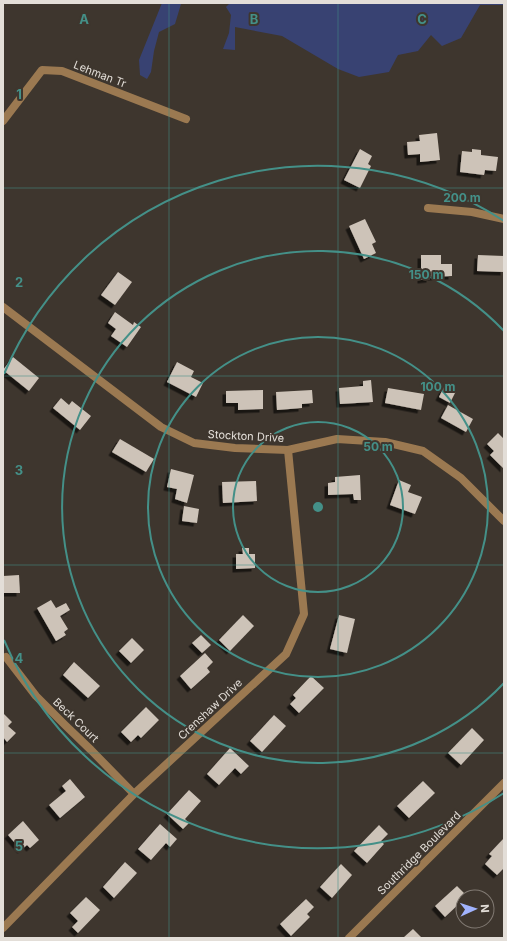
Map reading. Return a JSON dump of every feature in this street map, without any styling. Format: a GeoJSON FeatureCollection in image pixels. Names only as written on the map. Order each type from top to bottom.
{"type":"FeatureCollection","features":[{"type":"Feature","properties":{"kind":"street","name":"Lehman Tr"},"geometry":{"type":"LineString","coordinates":[[3,121],[42,70],[62,70],[186,119]]}},
{"type":"Feature","properties":{"kind":"street"},"geometry":{"type":"LineString","coordinates":[[428,208],[472,212],[504,219]]}},
{"type":"Feature","properties":{"kind":"street","name":"Stockton Drive"},"geometry":{"type":"LineString","coordinates":[[3,306],[161,427],[194,443],[235,448],[288,450],[337,439],[385,442],[423,451],[461,478],[504,521]]}},
{"type":"Feature","properties":{"kind":"street","name":"Crenshaw Drive"},"geometry":{"type":"LineString","coordinates":[[3,928],[134,794],[286,654],[304,614],[288,450]]}},
{"type":"Feature","properties":{"kind":"street","name":"Beck Court"},"geometry":{"type":"LineString","coordinates":[[6,657],[36,696],[134,794]]}},
{"type":"Feature","properties":{"kind":"street","name":"Southridge Boulevard"},"geometry":{"type":"LineString","coordinates":[[349,938],[504,783]]}},
{"type":"Feature","properties":{"kind":"shaded area"},"geometry":{"type":"Polygon","coordinates":[[[162,3],[208,3],[181,4],[175,24],[159,32],[151,72],[147,79],[140,75],[139,60],[162,3]]]}},
{"type":"Feature","properties":{"kind":"shaded area"},"geometry":{"type":"Polygon","coordinates":[[[230,3],[504,3],[504,5],[480,5],[461,38],[442,46],[431,35],[418,51],[398,55],[389,72],[359,77],[338,69],[282,36],[235,27],[235,50],[223,49],[229,33],[231,15],[226,7],[230,3]]]}},
{"type":"Feature","properties":{"kind":"building"},"geometry":{"type":"Polygon","coordinates":[[[437,133],[440,160],[420,162],[420,154],[408,155],[407,142],[420,141],[419,135],[437,133]]]}},
{"type":"Feature","properties":{"kind":"building"},"geometry":{"type":"Polygon","coordinates":[[[360,149],[372,156],[368,164],[371,166],[360,188],[344,180],[360,149]]]}},
{"type":"Feature","properties":{"kind":"building"},"geometry":{"type":"Polygon","coordinates":[[[472,149],[481,150],[481,155],[498,157],[496,171],[485,170],[484,175],[460,172],[462,151],[472,152],[472,149]]]}},
{"type":"Feature","properties":{"kind":"building"},"geometry":{"type":"Polygon","coordinates":[[[365,219],[376,242],[372,244],[376,253],[364,259],[349,226],[365,219]]]}},
{"type":"Feature","properties":{"kind":"building"},"geometry":{"type":"Polygon","coordinates":[[[421,255],[441,255],[441,264],[452,264],[452,276],[430,277],[430,279],[421,280],[421,255]]]}},
{"type":"Feature","properties":{"kind":"building"},"geometry":{"type":"Polygon","coordinates":[[[478,255],[504,256],[504,272],[477,271],[478,255]]]}},
{"type":"Feature","properties":{"kind":"building"},"geometry":{"type":"Polygon","coordinates":[[[118,272],[132,282],[115,305],[101,295],[118,272]]]}},
{"type":"Feature","properties":{"kind":"building"},"geometry":{"type":"Polygon","coordinates":[[[115,312],[133,325],[134,322],[141,327],[127,347],[111,336],[116,329],[108,323],[115,312]]]}},
{"type":"Feature","properties":{"kind":"building"},"geometry":{"type":"Polygon","coordinates":[[[13,357],[39,378],[29,391],[3,370],[13,357]]]}},
{"type":"Feature","properties":{"kind":"building"},"geometry":{"type":"Polygon","coordinates":[[[177,362],[194,371],[191,377],[203,383],[196,397],[167,382],[177,362]]]}},
{"type":"Feature","properties":{"kind":"building"},"geometry":{"type":"Polygon","coordinates":[[[371,380],[373,402],[340,404],[339,388],[363,386],[363,381],[371,380]]]}},
{"type":"Feature","properties":{"kind":"building"},"geometry":{"type":"Polygon","coordinates":[[[445,385],[456,391],[450,403],[439,397],[445,385]]]}},
{"type":"Feature","properties":{"kind":"building"},"geometry":{"type":"Polygon","coordinates":[[[388,388],[424,394],[421,410],[385,403],[388,388]]]}},
{"type":"Feature","properties":{"kind":"building"},"geometry":{"type":"Polygon","coordinates":[[[263,390],[263,409],[238,410],[238,403],[226,403],[226,391],[263,390]]]}},
{"type":"Feature","properties":{"kind":"building"},"geometry":{"type":"Polygon","coordinates":[[[312,390],[313,403],[302,404],[302,408],[277,410],[276,392],[312,390]]]}},
{"type":"Feature","properties":{"kind":"building"},"geometry":{"type":"Polygon","coordinates":[[[61,398],[69,405],[72,401],[91,416],[80,430],[53,408],[61,398]]]}},
{"type":"Feature","properties":{"kind":"building"},"geometry":{"type":"Polygon","coordinates":[[[448,405],[473,419],[466,432],[441,418],[448,405]]]}},
{"type":"Feature","properties":{"kind":"building"},"geometry":{"type":"Polygon","coordinates":[[[498,433],[504,439],[504,469],[490,455],[494,451],[487,444],[498,433]]]}},
{"type":"Feature","properties":{"kind":"building"},"geometry":{"type":"Polygon","coordinates":[[[120,439],[154,459],[146,472],[112,452],[120,439]]]}},
{"type":"Feature","properties":{"kind":"building"},"geometry":{"type":"Polygon","coordinates":[[[171,469],[194,475],[187,503],[175,499],[177,489],[167,487],[171,469]]]}},
{"type":"Feature","properties":{"kind":"building"},"geometry":{"type":"Polygon","coordinates":[[[360,475],[361,500],[354,500],[353,494],[328,495],[328,483],[335,482],[335,477],[360,475]]]}},
{"type":"Feature","properties":{"kind":"building"},"geometry":{"type":"Polygon","coordinates":[[[399,480],[411,485],[408,492],[422,497],[415,514],[390,505],[399,480]]]}},
{"type":"Feature","properties":{"kind":"building"},"geometry":{"type":"Polygon","coordinates":[[[256,481],[257,501],[223,503],[222,482],[256,481]]]}},
{"type":"Feature","properties":{"kind":"building"},"geometry":{"type":"Polygon","coordinates":[[[184,506],[199,509],[197,523],[182,521],[184,506]]]}},
{"type":"Feature","properties":{"kind":"building"},"geometry":{"type":"Polygon","coordinates":[[[242,548],[249,548],[249,554],[255,554],[255,568],[236,569],[236,554],[243,554],[242,548]]]}},
{"type":"Feature","properties":{"kind":"building"},"geometry":{"type":"Polygon","coordinates":[[[19,575],[20,593],[3,593],[3,576],[19,575]]]}},
{"type":"Feature","properties":{"kind":"building"},"geometry":{"type":"Polygon","coordinates":[[[51,600],[56,608],[66,603],[70,610],[60,616],[68,629],[64,632],[66,635],[56,641],[37,608],[51,600]]]}},
{"type":"Feature","properties":{"kind":"building"},"geometry":{"type":"Polygon","coordinates":[[[243,615],[254,626],[230,651],[219,640],[243,615]]]}},
{"type":"Feature","properties":{"kind":"building"},"geometry":{"type":"Polygon","coordinates":[[[339,615],[355,619],[347,653],[330,649],[339,615]]]}},
{"type":"Feature","properties":{"kind":"building"},"geometry":{"type":"Polygon","coordinates":[[[201,635],[211,645],[202,653],[192,643],[201,635]]]}},
{"type":"Feature","properties":{"kind":"building"},"geometry":{"type":"Polygon","coordinates":[[[132,638],[144,650],[131,663],[119,651],[132,638]]]}},
{"type":"Feature","properties":{"kind":"building"},"geometry":{"type":"Polygon","coordinates":[[[205,653],[213,662],[207,668],[210,672],[191,689],[180,676],[205,653]]]}},
{"type":"Feature","properties":{"kind":"building"},"geometry":{"type":"Polygon","coordinates":[[[74,662],[100,686],[88,698],[63,675],[74,662]]]}},
{"type":"Feature","properties":{"kind":"building"},"geometry":{"type":"Polygon","coordinates":[[[311,676],[324,688],[299,713],[290,704],[296,698],[293,695],[311,676]]]}},
{"type":"Feature","properties":{"kind":"building"},"geometry":{"type":"Polygon","coordinates":[[[146,707],[159,720],[141,738],[138,735],[131,742],[121,732],[146,707]]]}},
{"type":"Feature","properties":{"kind":"building"},"geometry":{"type":"Polygon","coordinates":[[[3,713],[12,722],[8,726],[16,733],[7,742],[3,737],[3,713]]]}},
{"type":"Feature","properties":{"kind":"building"},"geometry":{"type":"Polygon","coordinates":[[[274,715],[286,726],[262,752],[250,741],[274,715]]]}},
{"type":"Feature","properties":{"kind":"building"},"geometry":{"type":"Polygon","coordinates":[[[472,728],[484,740],[461,765],[448,753],[472,728]]]}},
{"type":"Feature","properties":{"kind":"building"},"geometry":{"type":"Polygon","coordinates":[[[230,748],[249,766],[241,774],[235,768],[219,785],[207,774],[230,748]]]}},
{"type":"Feature","properties":{"kind":"building"},"geometry":{"type":"Polygon","coordinates":[[[70,779],[85,797],[60,818],[49,805],[66,791],[62,786],[70,779]]]}},
{"type":"Feature","properties":{"kind":"building"},"geometry":{"type":"Polygon","coordinates":[[[423,781],[435,793],[409,818],[397,806],[423,781]]]}},
{"type":"Feature","properties":{"kind":"building"},"geometry":{"type":"Polygon","coordinates":[[[189,790],[201,801],[185,819],[189,823],[183,829],[167,814],[189,790]]]}},
{"type":"Feature","properties":{"kind":"building"},"geometry":{"type":"Polygon","coordinates":[[[23,821],[39,840],[30,848],[27,845],[21,850],[8,835],[23,821]]]}},
{"type":"Feature","properties":{"kind":"building"},"geometry":{"type":"Polygon","coordinates":[[[160,824],[177,839],[170,847],[166,843],[151,860],[138,849],[160,824]]]}},
{"type":"Feature","properties":{"kind":"building"},"geometry":{"type":"Polygon","coordinates":[[[379,825],[388,834],[381,841],[384,844],[367,863],[354,851],[379,825]]]}},
{"type":"Feature","properties":{"kind":"building"},"geometry":{"type":"Polygon","coordinates":[[[504,838],[504,868],[497,875],[485,864],[492,856],[489,854],[504,838]]]}},
{"type":"Feature","properties":{"kind":"building"},"geometry":{"type":"Polygon","coordinates":[[[125,862],[137,873],[114,898],[103,887],[125,862]]]}},
{"type":"Feature","properties":{"kind":"building"},"geometry":{"type":"Polygon","coordinates":[[[341,864],[352,875],[332,898],[320,887],[341,864]]]}},
{"type":"Feature","properties":{"kind":"building"},"geometry":{"type":"Polygon","coordinates":[[[457,886],[460,889],[455,889],[455,908],[445,917],[435,906],[457,886]]]}},
{"type":"Feature","properties":{"kind":"building"},"geometry":{"type":"Polygon","coordinates":[[[86,897],[100,910],[78,933],[72,927],[78,921],[70,913],[86,897]]]}},
{"type":"Feature","properties":{"kind":"building"},"geometry":{"type":"Polygon","coordinates":[[[306,899],[314,907],[307,914],[310,917],[291,936],[280,924],[306,899]]]}},
{"type":"Feature","properties":{"kind":"building"},"geometry":{"type":"Polygon","coordinates":[[[413,929],[422,938],[403,938],[413,929]]]}}]}
